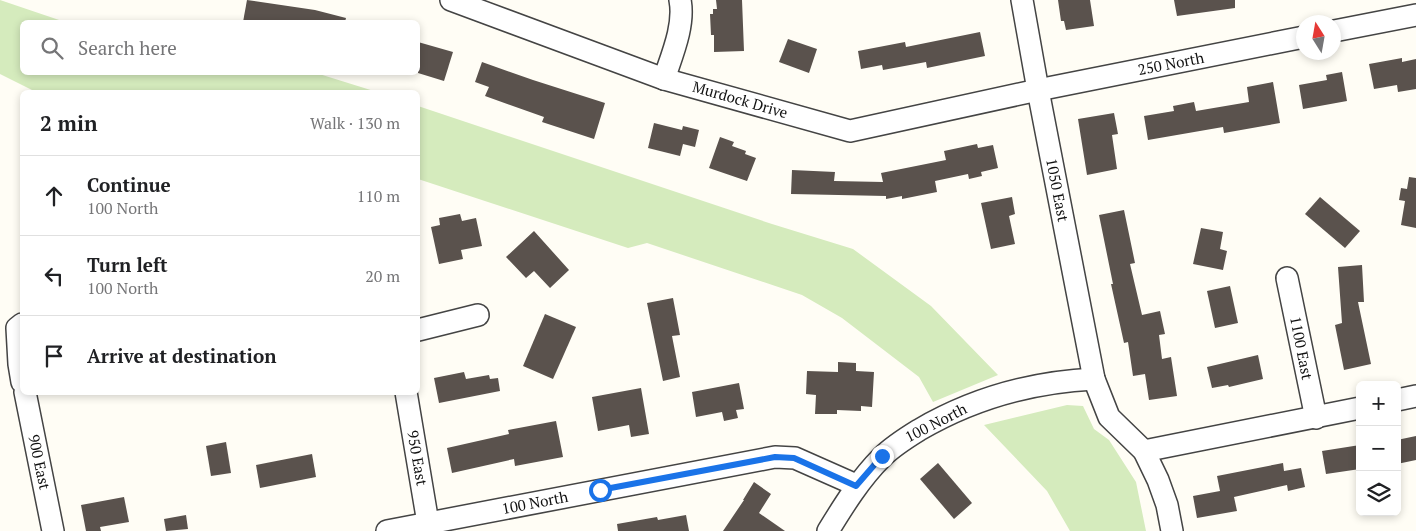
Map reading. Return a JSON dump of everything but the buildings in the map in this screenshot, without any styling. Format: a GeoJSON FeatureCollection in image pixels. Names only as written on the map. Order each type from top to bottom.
{"type":"FeatureCollection","features":[{"type":"Feature","properties":{"kind":"street","name":"Murdock Drive"},"geometry":{"type":"LineString","coordinates":[[451,0],[664,78],[850,131],[1038,90]]}},
{"type":"Feature","properties":{"kind":"street"},"geometry":{"type":"LineString","coordinates":[[664,78],[676,44],[681,7],[680,0]]}},
{"type":"Feature","properties":{"kind":"street","name":"1050 East"},"geometry":{"type":"LineString","coordinates":[[1022,0],[1094,379],[1109,417],[1144,451]]}},
{"type":"Feature","properties":{"kind":"street"},"geometry":{"type":"LineString","coordinates":[[1341,30],[1416,14]]}},
{"type":"Feature","properties":{"kind":"street","name":"250 North"},"geometry":{"type":"LineString","coordinates":[[1038,90],[1296,39]]}},
{"type":"Feature","properties":{"kind":"street","name":"1100 East"},"geometry":{"type":"LineString","coordinates":[[1287,278],[1316,418]]}},
{"type":"Feature","properties":{"kind":"street"},"geometry":{"type":"LineString","coordinates":[[420,330],[478,315]]}},
{"type":"Feature","properties":{"kind":"street"},"geometry":{"type":"LineString","coordinates":[[20,326],[18,328],[20,358]]}},
{"type":"Feature","properties":{"kind":"street","name":"100 North"},"geometry":{"type":"LineString","coordinates":[[387,531],[775,457],[794,458],[856,486],[882,456],[902,440],[943,416],[997,395],[1069,380],[1094,379]]}},
{"type":"Feature","properties":{"kind":"street","name":"900 East"},"geometry":{"type":"LineString","coordinates":[[26,395],[53,531]]}},
{"type":"Feature","properties":{"kind":"street","name":"950 East"},"geometry":{"type":"LineString","coordinates":[[407,395],[428,523]]}},
{"type":"Feature","properties":{"kind":"street"},"geometry":{"type":"LineString","coordinates":[[1401,399],[1416,396]]}},
{"type":"Feature","properties":{"kind":"street"},"geometry":{"type":"LineString","coordinates":[[1172,531],[1164,497],[1144,451],[1356,409]]}},
{"type":"Feature","properties":{"kind":"street"},"geometry":{"type":"LineString","coordinates":[[828,531],[856,486]]}},
{"type":"Feature","properties":{"kind":"green space"},"geometry":{"type":"Polygon","coordinates":[[[0,0],[59,20],[20,20],[20,75],[322,75],[371,90],[32,90],[0,74],[0,0]]]}},
{"type":"Feature","properties":{"kind":"green space"},"geometry":{"type":"Polygon","coordinates":[[[420,107],[772,224],[853,249],[931,306],[998,375],[933,402],[919,377],[842,318],[802,295],[647,243],[628,248],[420,180],[420,107]]]}},
{"type":"Feature","properties":{"kind":"green space"},"geometry":{"type":"Polygon","coordinates":[[[1067,405],[1083,406],[1094,429],[1109,440],[1136,482],[1146,531],[1070,531],[1047,491],[984,425],[1067,405]]]}},
{"type":"Feature","properties":{"kind":"route"},"geometry":{"type":"LineString","coordinates":[[600,490],[775,457],[794,458],[856,486],[882,456]]}}]}
